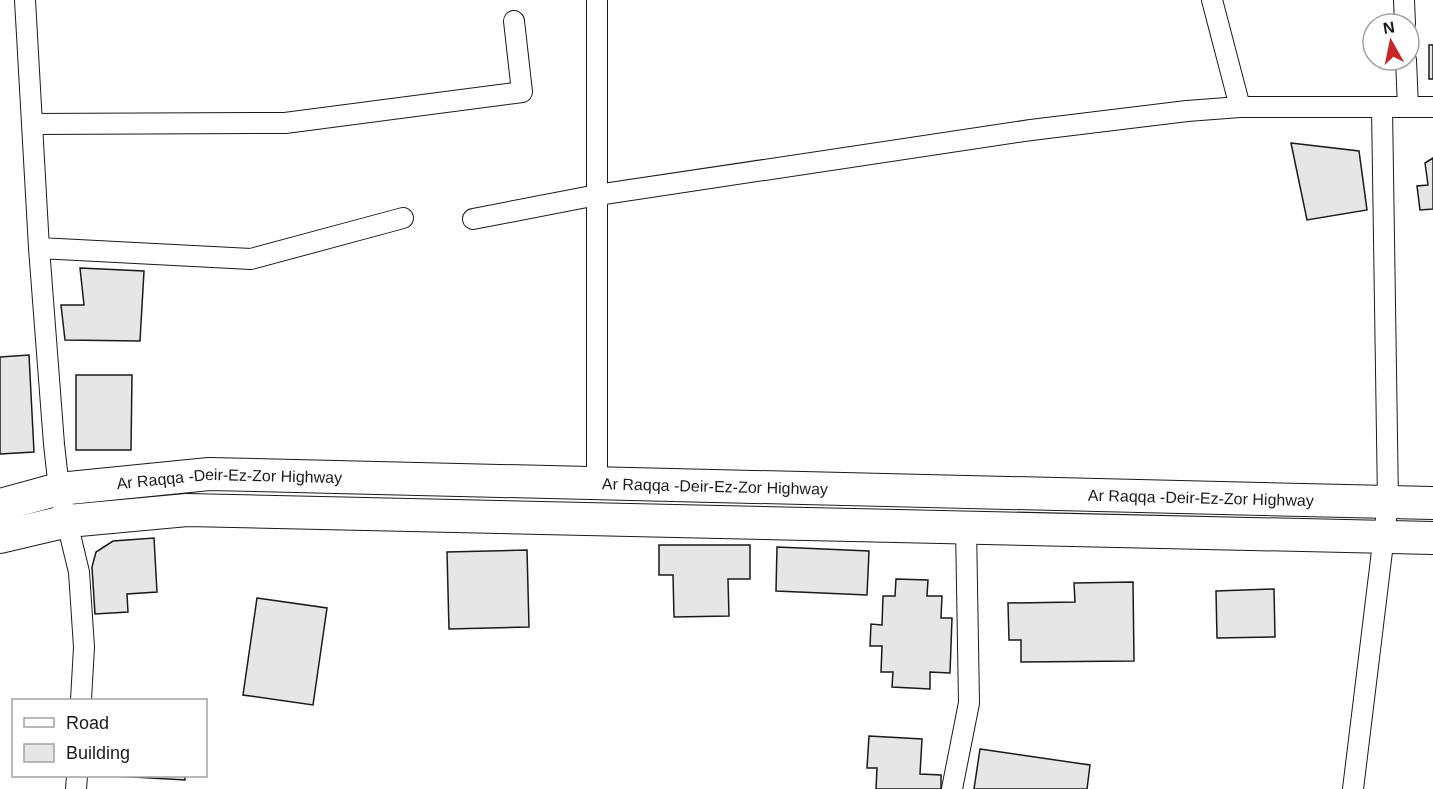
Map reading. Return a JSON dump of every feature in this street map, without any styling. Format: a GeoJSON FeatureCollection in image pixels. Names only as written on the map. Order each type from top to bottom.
{"type":"FeatureCollection","features":[{"type":"Feature","properties":{"kind":"main road","name":"Ar Raqqa -Deir-Ez-Zor Highway"},"geometry":{"type":"LineString","coordinates":[[0,505],[59,489],[209,474],[1433,503]]}},
{"type":"Feature","properties":{"kind":"main road","name":"Ar Raqqa -Deir-Ez-Zor Highway"},"geometry":{"type":"LineString","coordinates":[[0,537],[68,521],[188,510],[1433,538]]}},
{"type":"Feature","properties":{"kind":"street"},"geometry":{"type":"LineString","coordinates":[[25,0],[39,248],[59,489],[79,572],[84,647],[81,699]]}},
{"type":"Feature","properties":{"kind":"street"},"geometry":{"type":"LineString","coordinates":[[597,0],[597,483]]}},
{"type":"Feature","properties":{"kind":"street"},"geometry":{"type":"LineString","coordinates":[[1212,0],[1240,107]]}},
{"type":"Feature","properties":{"kind":"street"},"geometry":{"type":"LineString","coordinates":[[32,124],[285,123],[522,92],[514,21]]}},
{"type":"Feature","properties":{"kind":"street"},"geometry":{"type":"LineString","coordinates":[[1407,72],[1408,107]]}},
{"type":"Feature","properties":{"kind":"street"},"geometry":{"type":"LineString","coordinates":[[473,219],[597,195],[1031,130],[1240,107],[1433,106]]}},
{"type":"Feature","properties":{"kind":"street"},"geometry":{"type":"LineString","coordinates":[[1353,789],[1382,536],[1388,502],[1382,107]]}},
{"type":"Feature","properties":{"kind":"street"},"geometry":{"type":"LineString","coordinates":[[39,248],[251,259],[403,218]]}},
{"type":"Feature","properties":{"kind":"street"},"geometry":{"type":"LineString","coordinates":[[952,789],[969,703],[966,527]]}},
{"type":"Feature","properties":{"kind":"building"},"geometry":{"type":"Polygon","coordinates":[[[1429,45],[1433,45],[1433,79],[1429,79],[1429,45]]]}},
{"type":"Feature","properties":{"kind":"building"},"geometry":{"type":"Polygon","coordinates":[[[1291,143],[1359,151],[1367,210],[1307,220],[1291,143]]]}},
{"type":"Feature","properties":{"kind":"building"},"geometry":{"type":"Polygon","coordinates":[[[1433,158],[1433,209],[1420,210],[1417,186],[1428,185],[1425,163],[1433,158]]]}},
{"type":"Feature","properties":{"kind":"building"},"geometry":{"type":"Polygon","coordinates":[[[80,268],[144,271],[140,341],[65,340],[61,305],[84,305],[80,268]]]}},
{"type":"Feature","properties":{"kind":"building"},"geometry":{"type":"Polygon","coordinates":[[[29,355],[34,452],[0,454],[0,357],[29,355]]]}},
{"type":"Feature","properties":{"kind":"building"},"geometry":{"type":"Polygon","coordinates":[[[76,375],[132,375],[131,450],[76,450],[76,375]]]}},
{"type":"Feature","properties":{"kind":"building"},"geometry":{"type":"Polygon","coordinates":[[[154,538],[157,592],[127,594],[128,612],[95,614],[92,567],[96,552],[113,541],[154,538]]]}},
{"type":"Feature","properties":{"kind":"building"},"geometry":{"type":"Polygon","coordinates":[[[659,545],[750,545],[750,579],[728,579],[729,616],[674,617],[673,575],[659,575],[659,545]]]}},
{"type":"Feature","properties":{"kind":"building"},"geometry":{"type":"Polygon","coordinates":[[[777,547],[869,551],[867,595],[776,591],[777,547]]]}},
{"type":"Feature","properties":{"kind":"building"},"geometry":{"type":"Polygon","coordinates":[[[527,550],[529,627],[449,629],[447,552],[527,550]]]}},
{"type":"Feature","properties":{"kind":"building"},"geometry":{"type":"Polygon","coordinates":[[[896,579],[928,580],[927,596],[942,596],[941,618],[952,618],[950,673],[930,672],[930,689],[892,687],[893,672],[881,672],[882,646],[870,646],[871,624],[882,625],[883,596],[895,596],[896,579]]]}},
{"type":"Feature","properties":{"kind":"building"},"geometry":{"type":"Polygon","coordinates":[[[1133,582],[1134,661],[1021,662],[1021,640],[1009,640],[1008,603],[1075,602],[1074,583],[1133,582]]]}},
{"type":"Feature","properties":{"kind":"building"},"geometry":{"type":"Polygon","coordinates":[[[1274,589],[1275,637],[1217,638],[1216,591],[1274,589]]]}},
{"type":"Feature","properties":{"kind":"building"},"geometry":{"type":"Polygon","coordinates":[[[257,598],[327,608],[313,705],[243,695],[257,598]]]}},
{"type":"Feature","properties":{"kind":"building"},"geometry":{"type":"Polygon","coordinates":[[[869,736],[922,739],[920,774],[941,775],[941,789],[876,789],[877,768],[867,768],[869,736]]]}},
{"type":"Feature","properties":{"kind":"building"},"geometry":{"type":"Polygon","coordinates":[[[980,749],[1090,765],[1087,789],[974,789],[980,749]]]}},
{"type":"Feature","properties":{"kind":"building"},"geometry":{"type":"Polygon","coordinates":[[[132,777],[185,777],[185,780],[132,777]]]}}]}
